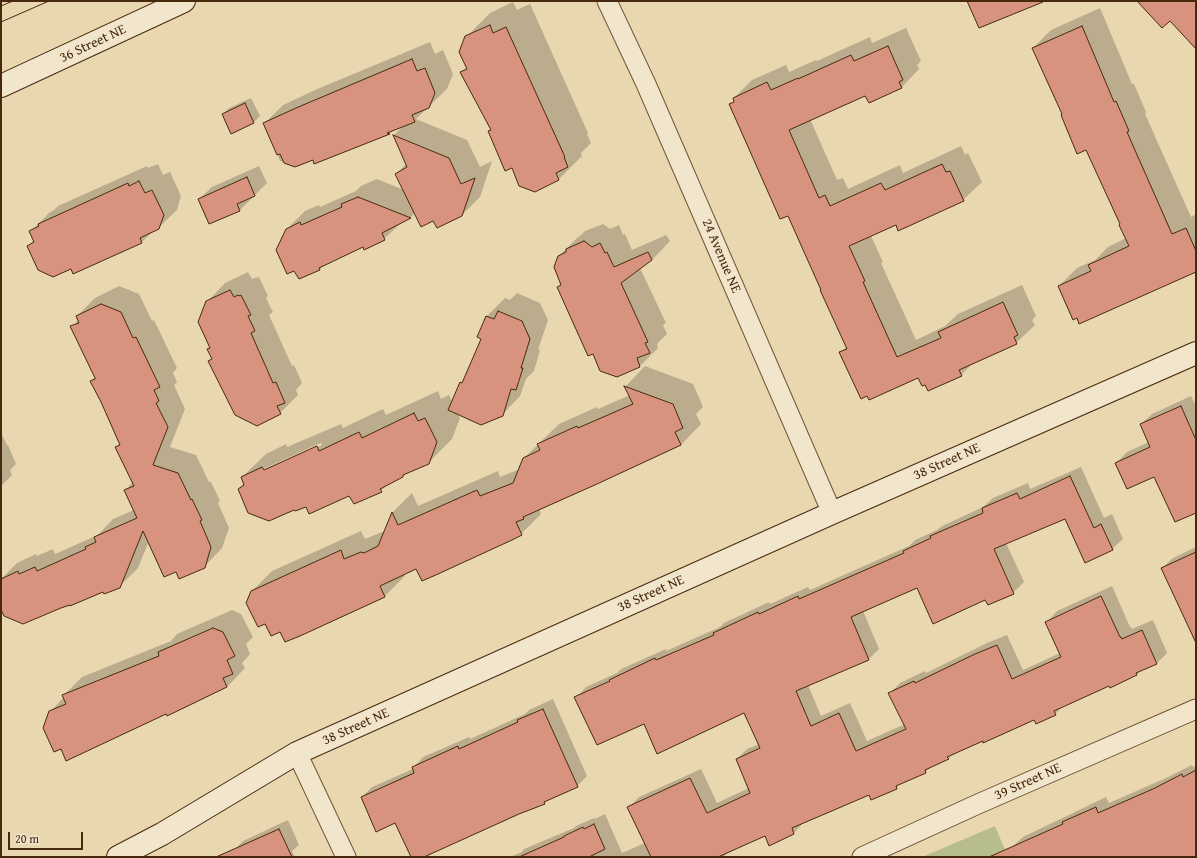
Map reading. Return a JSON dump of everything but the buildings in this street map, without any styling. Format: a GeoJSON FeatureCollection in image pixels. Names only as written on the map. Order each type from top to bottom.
{"type":"FeatureCollection","features":[{"type":"Feature","properties":{"kind":"street","name":"36 Street NE"},"geometry":{"type":"LineString","coordinates":[[1,86],[184,1]]}},
{"type":"Feature","properties":{"kind":"street","name":"24 Avenue NE"},"geometry":{"type":"LineString","coordinates":[[607,1],[662,119],[832,512]]}},
{"type":"Feature","properties":{"kind":"street","name":"38 Street NE"},"geometry":{"type":"LineString","coordinates":[[118,857],[162,834],[298,753],[832,512],[1196,353]]}},
{"type":"Feature","properties":{"kind":"street","name":"39 Street NE"},"geometry":{"type":"LineString","coordinates":[[862,857],[978,804],[1196,709]]}},
{"type":"Feature","properties":{"kind":"street"},"geometry":{"type":"LineString","coordinates":[[298,753],[346,857]]}},
{"type":"Feature","properties":{"kind":"green space"},"geometry":{"type":"Polygon","coordinates":[[[995,826],[1008,857],[922,857],[995,826]]]}},
{"type":"Feature","properties":{"kind":"tram line"},"geometry":{"type":"LineString","coordinates":[[1,6],[13,1]]}},
{"type":"Feature","properties":{"kind":"tram line"},"geometry":{"type":"LineString","coordinates":[[1,22],[49,1]]}}]}
